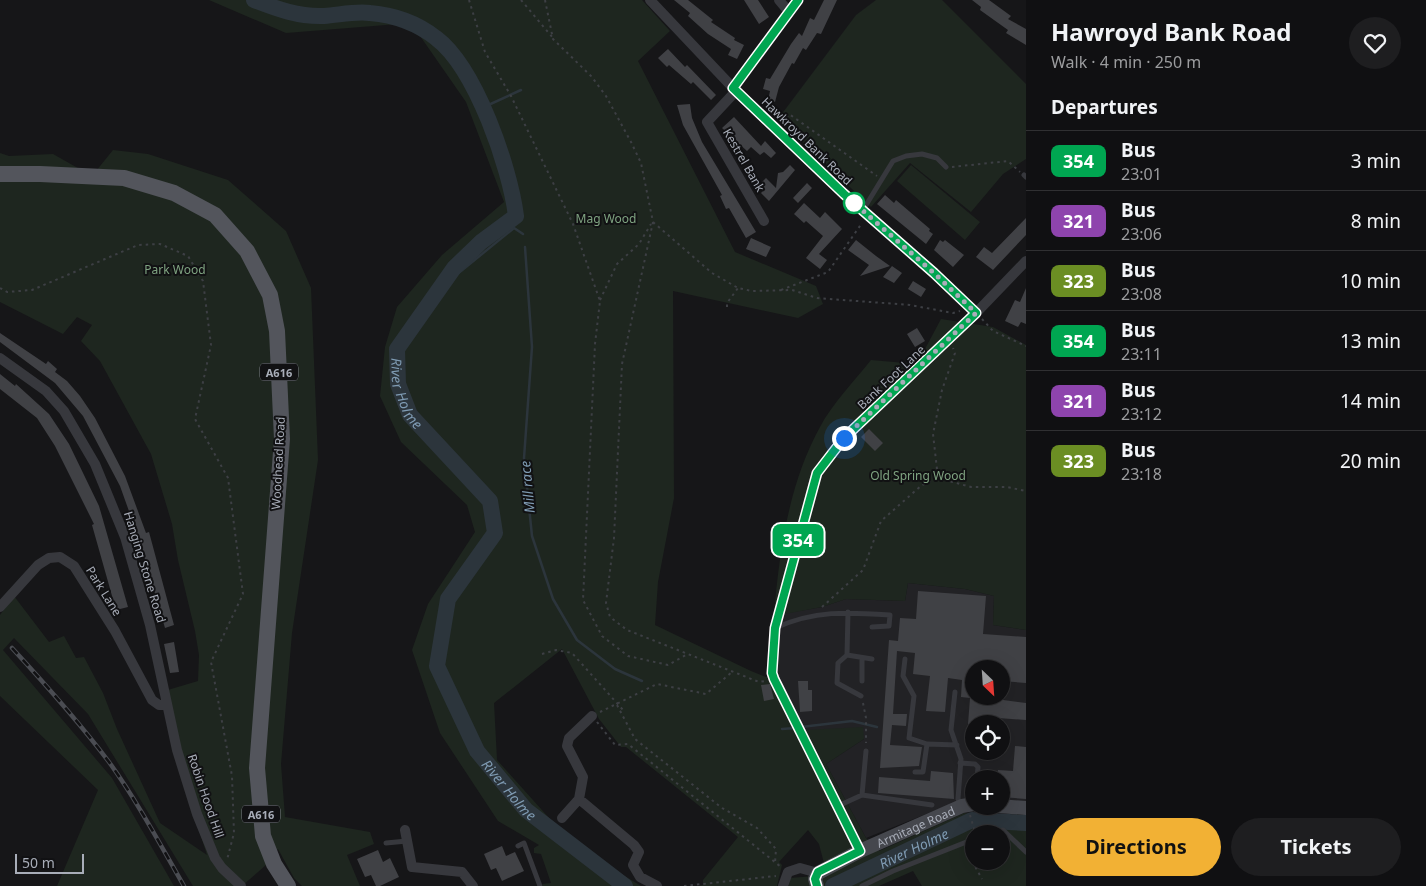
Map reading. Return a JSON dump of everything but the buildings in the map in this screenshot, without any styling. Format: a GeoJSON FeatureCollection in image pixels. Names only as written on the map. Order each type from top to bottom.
{"type":"FeatureCollection","features":[{"type":"Feature","properties":{"kind":"main road","name":"Woodhead Road"},"geometry":{"type":"LineString","coordinates":[[0,174],[124,178],[174,193],[215,215],[247,251],[270,295],[277,331],[282,440],[257,768],[263,836],[274,864],[288,886]]}},
{"type":"Feature","properties":{"kind":"main road","name":"Armitage Road"},"geometry":{"type":"LineString","coordinates":[[817,881],[860,851],[965,806]]}},
{"type":"Feature","properties":{"kind":"main road"},"geometry":{"type":"LineString","coordinates":[[1010,807],[1026,808]]}},
{"type":"Feature","properties":{"kind":"street","name":"Hawkroyd Bank Road"},"geometry":{"type":"LineString","coordinates":[[650,0],[734,90],[865,213],[934,273],[974,311]]}},
{"type":"Feature","properties":{"kind":"street"},"geometry":{"type":"LineString","coordinates":[[779,0],[789,12]]}},
{"type":"Feature","properties":{"kind":"street"},"geometry":{"type":"LineString","coordinates":[[734,90],[798,0]]}},
{"type":"Feature","properties":{"kind":"street","name":"Kestrel Bank"},"geometry":{"type":"LineString","coordinates":[[734,90],[707,122],[764,221]]}},
{"type":"Feature","properties":{"kind":"street","name":"Bank Foot Lane"},"geometry":{"type":"LineString","coordinates":[[860,851],[772,673],[775,628],[817,473],[844,438],[949,339],[974,311],[1025,265]]}},
{"type":"Feature","properties":{"kind":"street","name":"Hanging Stone Road"},"geometry":{"type":"LineString","coordinates":[[0,358],[46,391],[64,411],[95,464],[125,537],[150,626],[167,705]]}},
{"type":"Feature","properties":{"kind":"street","name":"Park Lane"},"geometry":{"type":"LineString","coordinates":[[0,607],[38,564],[49,558],[60,557],[74,566],[115,631],[152,700],[159,705],[167,705]]}},
{"type":"Feature","properties":{"kind":"street","name":"Robin Hood Hill"},"geometry":{"type":"LineString","coordinates":[[167,705],[177,750],[197,814],[215,858],[222,868],[241,886]]}},
{"type":"Feature","properties":{"kind":"street"},"geometry":{"type":"LineString","coordinates":[[562,818],[579,799],[583,777],[567,746],[569,738],[592,716]]}},
{"type":"Feature","properties":{"kind":"street"},"geometry":{"type":"LineString","coordinates":[[579,799],[634,844],[638,852],[633,865],[640,877],[657,886]]}},
{"type":"Feature","properties":{"kind":"street"},"geometry":{"type":"LineString","coordinates":[[406,830],[412,867],[462,872],[473,886]]}},
{"type":"Feature","properties":{"kind":"street"},"geometry":{"type":"LineString","coordinates":[[783,886],[787,873],[800,868],[817,881]]}},
{"type":"Feature","properties":{"kind":"lane"},"geometry":{"type":"LineString","coordinates":[[865,213],[881,179],[893,161],[906,156],[922,154],[937,158],[946,167]]}},
{"type":"Feature","properties":{"kind":"lane"},"geometry":{"type":"LineString","coordinates":[[775,628],[798,618],[821,614],[848,612],[890,615],[889,626],[872,627]]}},
{"type":"Feature","properties":{"kind":"lane"},"geometry":{"type":"LineString","coordinates":[[847,656],[848,612]]}},
{"type":"Feature","properties":{"kind":"lane"},"geometry":{"type":"LineString","coordinates":[[861,696],[838,685],[838,663],[847,656],[872,659]]}},
{"type":"Feature","properties":{"kind":"lane"},"geometry":{"type":"LineString","coordinates":[[862,658],[862,681]]}},
{"type":"Feature","properties":{"kind":"lane"},"geometry":{"type":"LineString","coordinates":[[905,659],[903,676],[914,696],[909,738],[927,744],[957,745]]}},
{"type":"Feature","properties":{"kind":"lane"},"geometry":{"type":"LineString","coordinates":[[955,692],[950,730],[957,745],[960,763],[958,799],[965,803]]}},
{"type":"Feature","properties":{"kind":"lane"},"geometry":{"type":"LineString","coordinates":[[915,772],[923,772],[927,744]]}},
{"type":"Feature","properties":{"kind":"lane"},"geometry":{"type":"LineString","coordinates":[[862,796],[866,751]]}},
{"type":"Feature","properties":{"kind":"lane"},"geometry":{"type":"LineString","coordinates":[[960,763],[975,764],[978,770]]}},
{"type":"Feature","properties":{"kind":"lane"},"geometry":{"type":"LineString","coordinates":[[838,806],[862,796],[932,805]]}},
{"type":"Feature","properties":{"kind":"lane"},"geometry":{"type":"LineString","coordinates":[[1010,837],[1026,852]]}},
{"type":"Feature","properties":{"kind":"lane"},"geometry":{"type":"LineString","coordinates":[[386,843],[408,841]]}},
{"type":"Feature","properties":{"kind":"lane"},"geometry":{"type":"LineString","coordinates":[[518,846],[530,841]]}},
{"type":"Feature","properties":{"kind":"lane"},"geometry":{"type":"LineString","coordinates":[[862,886],[893,871],[963,843]]}},
{"type":"Feature","properties":{"kind":"lane"},"geometry":{"type":"LineString","coordinates":[[524,844],[540,886]]}},
{"type":"Feature","properties":{"kind":"path"},"geometry":{"type":"LineString","coordinates":[[469,0],[485,52],[511,96],[572,224],[600,301]]}},
{"type":"Feature","properties":{"kind":"path"},"geometry":{"type":"LineString","coordinates":[[520,0],[553,39],[591,76],[606,96],[641,163],[652,222],[622,364],[614,538],[606,603],[610,617],[627,630],[686,655],[759,682],[774,679]]}},
{"type":"Feature","properties":{"kind":"path"},"geometry":{"type":"LineString","coordinates":[[545,0],[553,39]]}},
{"type":"Feature","properties":{"kind":"path"},"geometry":{"type":"LineString","coordinates":[[775,129],[789,114],[881,179]]}},
{"type":"Feature","properties":{"kind":"path"},"geometry":{"type":"LineString","coordinates":[[946,167],[1008,161],[1025,176]]}},
{"type":"Feature","properties":{"kind":"path"},"geometry":{"type":"LineString","coordinates":[[779,291],[828,272],[865,213]]}},
{"type":"Feature","properties":{"kind":"path"},"geometry":{"type":"LineString","coordinates":[[652,222],[639,244],[617,264],[600,301],[595,344],[583,600],[602,636],[628,656],[668,665],[686,655]]}},
{"type":"Feature","properties":{"kind":"path"},"geometry":{"type":"LineString","coordinates":[[652,222],[712,273],[738,288],[752,291],[792,290],[817,298],[910,305],[953,313],[974,311],[993,331],[1026,346]]}},
{"type":"Feature","properties":{"kind":"path"},"geometry":{"type":"LineString","coordinates":[[0,288],[7,292],[32,290],[138,245],[160,244],[188,256],[204,281],[211,345],[195,419],[228,478],[244,594],[211,662],[232,776],[234,833],[228,860],[222,868]]}},
{"type":"Feature","properties":{"kind":"path"},"geometry":{"type":"LineString","coordinates":[[727,307],[727,303],[738,288]]}},
{"type":"Feature","properties":{"kind":"path"},"geometry":{"type":"LineString","coordinates":[[938,478],[933,434],[942,390],[955,352],[949,339]]}},
{"type":"Feature","properties":{"kind":"path"},"geometry":{"type":"LineString","coordinates":[[821,614],[822,607],[863,570],[881,521],[922,485],[938,478],[971,487],[1007,487],[1026,492]]}},
{"type":"Feature","properties":{"kind":"path"},"geometry":{"type":"LineString","coordinates":[[542,654],[556,650],[572,653],[616,704],[635,739],[722,808],[757,828],[776,849],[775,863]]}},
{"type":"Feature","properties":{"kind":"path"},"geometry":{"type":"LineString","coordinates":[[732,672],[706,694],[657,684],[592,716],[615,745],[628,744],[787,873]]}},
{"type":"Feature","properties":{"kind":"path"},"geometry":{"type":"LineString","coordinates":[[861,696],[866,718],[866,751]]}},
{"type":"Feature","properties":{"kind":"path"},"geometry":{"type":"LineString","coordinates":[[616,704],[624,711]]}},
{"type":"Feature","properties":{"kind":"path"},"geometry":{"type":"LineString","coordinates":[[963,843],[982,879]]}},
{"type":"Feature","properties":{"kind":"path"},"geometry":{"type":"LineString","coordinates":[[684,886],[787,873]]}},
{"type":"Feature","properties":{"kind":"shaded area"},"geometry":{"type":"Polygon","coordinates":[[[908,583],[965,589],[994,596],[993,625],[1026,630],[1026,804],[1010,803],[1010,770],[965,770],[965,801],[959,801],[866,838],[826,764],[864,739],[805,730],[775,674],[782,614],[822,607],[846,599],[905,601],[908,583]]]}},
{"type":"Feature","properties":{"kind":"green space","name":"Mag Wood"},"geometry":{"type":"Polygon","coordinates":[[[209,0],[642,0],[670,31],[638,61],[735,252],[816,286],[823,304],[798,318],[673,291],[674,498],[658,582],[655,625],[751,671],[766,677],[775,674],[805,730],[863,727],[864,739],[826,764],[866,838],[879,851],[964,813],[965,815],[1026,817],[1026,886],[922,886],[913,871],[879,886],[789,886],[790,878],[827,875],[819,844],[808,830],[779,862],[782,865],[777,886],[698,886],[703,885],[703,880],[738,837],[626,747],[621,747],[599,719],[562,649],[494,703],[497,760],[550,819],[615,870],[641,886],[543,886],[542,884],[551,883],[541,854],[534,853],[534,848],[539,845],[498,821],[440,733],[412,650],[428,604],[475,532],[467,505],[401,442],[380,396],[385,347],[397,307],[442,255],[504,202],[466,102],[411,23],[286,33],[209,0]]]}},
{"type":"Feature","properties":{"kind":"green space"},"geometry":{"type":"Polygon","coordinates":[[[876,0],[942,0],[1026,84],[1026,159],[1003,174],[971,212],[910,163],[871,207],[778,119],[856,15],[876,0]]]}},
{"type":"Feature","properties":{"kind":"green space","name":"Park Wood"},"geometry":{"type":"Polygon","coordinates":[[[113,150],[148,154],[228,180],[286,231],[311,288],[318,460],[292,633],[281,764],[285,817],[370,832],[374,844],[347,855],[360,886],[302,886],[294,878],[278,849],[266,865],[242,886],[193,886],[88,714],[14,638],[3,650],[112,778],[174,886],[57,886],[98,790],[0,696],[0,615],[14,596],[49,642],[64,636],[76,658],[84,657],[103,693],[117,729],[160,823],[207,855],[173,750],[161,692],[198,681],[199,655],[172,524],[151,454],[100,361],[81,341],[92,325],[77,317],[63,334],[0,302],[0,153],[9,156],[53,154],[92,176],[113,150]]]}},
{"type":"Feature","properties":{"kind":"green space"},"geometry":{"type":"Polygon","coordinates":[[[911,165],[980,222],[965,240],[897,181],[911,165]]]}},
{"type":"Feature","properties":{"kind":"green space","name":"Old Spring Wood"},"geometry":{"type":"Polygon","coordinates":[[[941,319],[993,327],[1026,345],[1026,630],[993,625],[994,596],[965,589],[908,583],[905,601],[846,599],[822,607],[774,616],[787,518],[800,471],[825,418],[871,360],[917,364],[941,319]]]}},
{"type":"Feature","properties":{"kind":"waterway","name":"River Holme"},"geometry":{"type":"LineString","coordinates":[[254,0],[297,14],[315,16],[359,12],[379,14],[396,18],[421,28],[436,38],[451,52],[465,72],[489,120],[507,172],[516,216],[481,242],[454,268],[397,349],[398,384],[410,415],[490,501],[495,533],[448,599],[437,666],[477,751],[526,810],[625,886]]}},
{"type":"Feature","properties":{"kind":"waterway"},"geometry":{"type":"LineString","coordinates":[[484,107],[521,90]]}},
{"type":"Feature","properties":{"kind":"waterway","name":"Mill race"},"geometry":{"type":"LineString","coordinates":[[445,284],[514,228],[523,234]]}},
{"type":"Feature","properties":{"kind":"waterway","name":"Mill race"},"geometry":{"type":"LineString","coordinates":[[525,247],[532,347],[524,458],[532,536],[553,599],[577,640],[615,669],[642,681]]}},
{"type":"Feature","properties":{"kind":"waterway","name":"Mill race"},"geometry":{"type":"LineString","coordinates":[[801,727],[852,721],[877,727]]}},
{"type":"Feature","properties":{"kind":"waterway","name":"Mill race"},"geometry":{"type":"LineString","coordinates":[[782,729],[795,728]]}},
{"type":"Feature","properties":{"kind":"waterway","name":"River Holme"},"geometry":{"type":"LineString","coordinates":[[833,886],[972,820],[1026,823]]}},
{"type":"Feature","properties":{"kind":"railway"},"geometry":{"type":"LineString","coordinates":[[12,648],[62,704],[109,762],[139,807],[184,886]]}},
{"type":"Feature","properties":{"kind":"bus line","name":"354"},"geometry":{"type":"LineString","coordinates":[[798,0],[733,88],[844,194],[934,273],[976,313],[844,438],[817,473],[775,628],[772,673],[860,851],[818,872],[815,879],[817,886]]}},
{"type":"Feature","properties":{"kind":"route"},"geometry":{"type":"LineString","coordinates":[[844,438],[976,313],[934,273],[854,203]]}}]}
